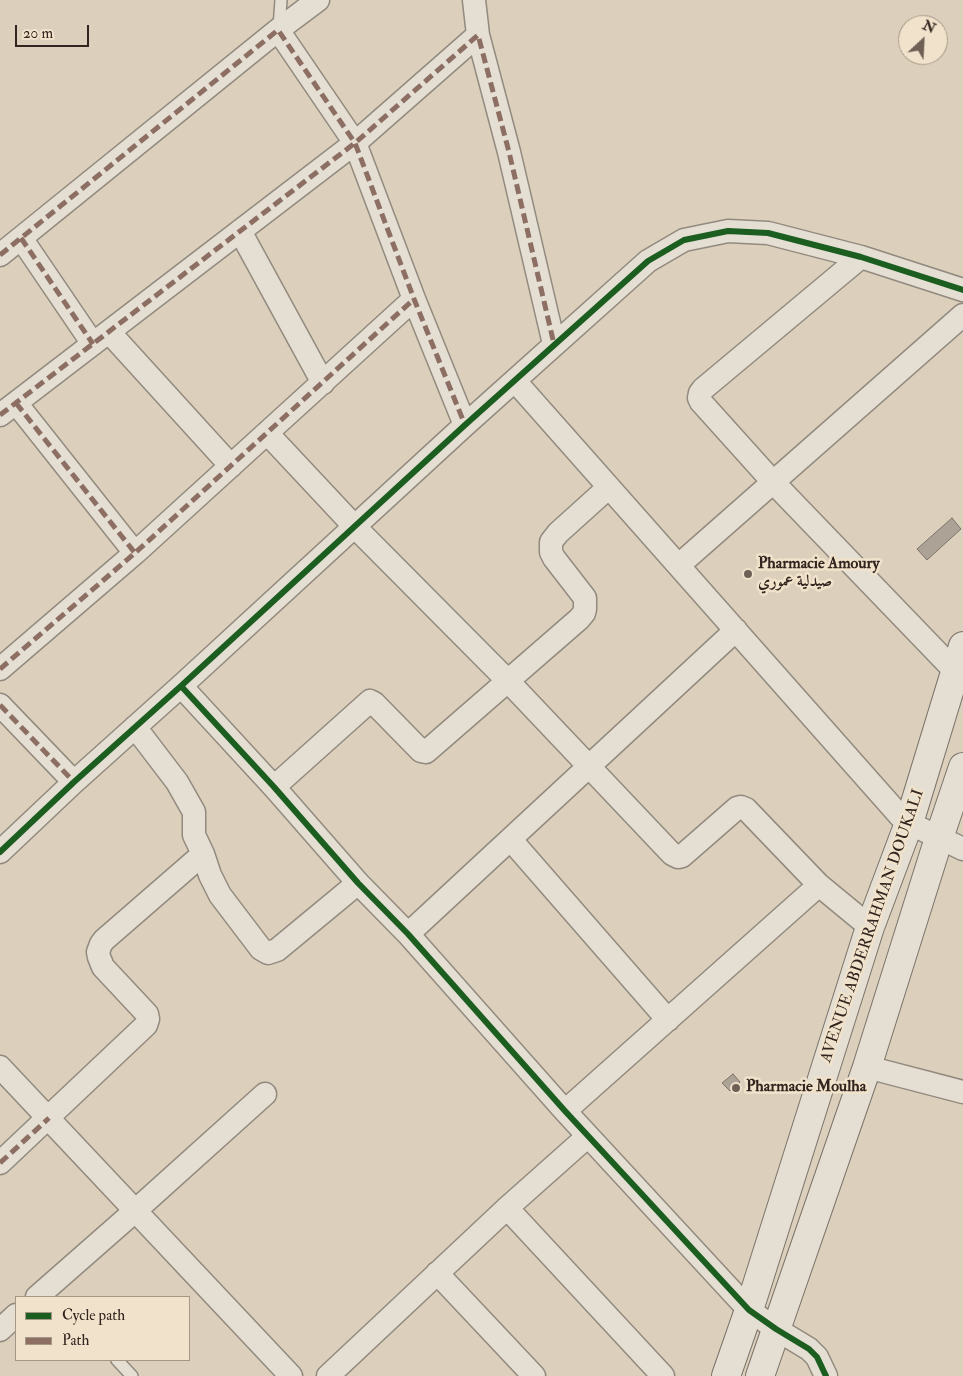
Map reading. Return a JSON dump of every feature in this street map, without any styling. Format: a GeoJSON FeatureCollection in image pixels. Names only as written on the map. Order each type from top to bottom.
{"type":"FeatureCollection","features":[{"type":"Feature","properties":{"kind":"main road","name":"AVENUE ABDERRAHMAN DOUKALI"},"geometry":{"type":"LineString","coordinates":[[726,1376],[749,1310],[870,927],[909,823],[959,659]]}},
{"type":"Feature","properties":{"kind":"main road","name":"AVENUE ABDERRAHMAN DOUKALI"},"geometry":{"type":"LineString","coordinates":[[760,1376],[867,1067],[951,843],[963,767]]}},
{"type":"Feature","properties":{"kind":"street"},"geometry":{"type":"LineString","coordinates":[[0,255],[278,30],[318,0]]}},
{"type":"Feature","properties":{"kind":"street"},"geometry":{"type":"LineString","coordinates":[[474,0],[478,35],[509,152],[554,344]]}},
{"type":"Feature","properties":{"kind":"street"},"geometry":{"type":"LineString","coordinates":[[278,30],[355,143],[414,299],[466,425]]}},
{"type":"Feature","properties":{"kind":"street"},"geometry":{"type":"LineString","coordinates":[[135,553],[8,409],[355,143],[478,35]]}},
{"type":"Feature","properties":{"kind":"street"},"geometry":{"type":"LineString","coordinates":[[240,231],[323,383]]}},
{"type":"Feature","properties":{"kind":"street"},"geometry":{"type":"LineString","coordinates":[[0,852],[74,782],[356,527],[554,344],[648,261],[684,240],[728,231],[768,233],[861,257],[963,290]]}},
{"type":"Feature","properties":{"kind":"street"},"geometry":{"type":"LineString","coordinates":[[21,238],[101,338],[231,466]]}},
{"type":"Feature","properties":{"kind":"street"},"geometry":{"type":"LineString","coordinates":[[861,257],[702,389],[699,398],[773,482],[959,659]]}},
{"type":"Feature","properties":{"kind":"street"},"geometry":{"type":"LineString","coordinates":[[0,670],[135,553],[414,299]]}},
{"type":"Feature","properties":{"kind":"street"},"geometry":{"type":"LineString","coordinates":[[678,565],[963,315]]}},
{"type":"Feature","properties":{"kind":"street"},"geometry":{"type":"LineString","coordinates":[[515,381],[892,807],[909,823],[951,843]]}},
{"type":"Feature","properties":{"kind":"street"},"geometry":{"type":"LineString","coordinates":[[267,433],[675,856],[682,856],[740,807],[746,809],[819,885],[870,927]]}},
{"type":"Feature","properties":{"kind":"street"},"geometry":{"type":"LineString","coordinates":[[274,787],[370,702],[374,703],[421,751],[426,752],[579,619],[584,613],[585,598],[554,558],[551,552],[551,542],[558,533],[609,487]]}},
{"type":"Feature","properties":{"kind":"street"},"geometry":{"type":"LineString","coordinates":[[408,934],[736,630]]}},
{"type":"Feature","properties":{"kind":"street"},"geometry":{"type":"LineString","coordinates":[[181,686],[274,787],[358,883],[408,934],[565,1111],[749,1310],[809,1349],[817,1357],[826,1376]]}},
{"type":"Feature","properties":{"kind":"street"},"geometry":{"type":"LineString","coordinates":[[0,705],[74,782]]}},
{"type":"Feature","properties":{"kind":"street"},"geometry":{"type":"LineString","coordinates":[[135,727],[177,782],[194,812],[194,835],[210,875],[220,894],[261,949],[268,953],[277,950],[358,883]]}},
{"type":"Feature","properties":{"kind":"street"},"geometry":{"type":"LineString","coordinates":[[511,840],[668,1020]]}},
{"type":"Feature","properties":{"kind":"street"},"geometry":{"type":"LineString","coordinates":[[0,1163],[146,1025],[147,1014],[103,967],[98,952],[100,944],[203,854]]}},
{"type":"Feature","properties":{"kind":"street"},"geometry":{"type":"LineString","coordinates":[[565,1111],[819,885]]}},
{"type":"Feature","properties":{"kind":"street"},"geometry":{"type":"LineString","coordinates":[[0,1067],[291,1376]]}},
{"type":"Feature","properties":{"kind":"street"},"geometry":{"type":"LineString","coordinates":[[867,1067],[963,1092]]}},
{"type":"Feature","properties":{"kind":"street"},"geometry":{"type":"LineString","coordinates":[[48,1294],[135,1211],[265,1094]]}},
{"type":"Feature","properties":{"kind":"street"},"geometry":{"type":"LineString","coordinates":[[328,1376],[507,1208],[588,1136]]}},
{"type":"Feature","properties":{"kind":"street"},"geometry":{"type":"LineString","coordinates":[[507,1208],[663,1376]]}},
{"type":"Feature","properties":{"kind":"street"},"geometry":{"type":"LineString","coordinates":[[437,1274],[534,1376]]}},
{"type":"Feature","properties":{"kind":"street"},"geometry":{"type":"LineString","coordinates":[[0,1330],[15,1316]]}},
{"type":"Feature","properties":{"kind":"lane"},"geometry":{"type":"LineString","coordinates":[[278,30],[281,0]]}},
{"type":"Feature","properties":{"kind":"lane"},"geometry":{"type":"LineString","coordinates":[[118,1361],[132,1376]]}},
{"type":"Feature","properties":{"kind":"building"},"geometry":{"type":"Polygon","coordinates":[[[952,518],[961,529],[927,560],[917,549],[952,518]]]}},
{"type":"Feature","properties":{"kind":"building"},"geometry":{"type":"Polygon","coordinates":[[[733,1074],[740,1082],[730,1091],[722,1083],[733,1074]]]}},
{"type":"Feature","properties":{"kind":"marked path"},"geometry":{"type":"LineString","coordinates":[[0,255],[278,30],[355,143],[414,299],[465,425]]}},
{"type":"Feature","properties":{"kind":"marked path"},"geometry":{"type":"LineString","coordinates":[[0,415],[355,143],[478,35],[509,152],[554,344]]}},
{"type":"Feature","properties":{"kind":"marked path"},"geometry":{"type":"LineString","coordinates":[[21,238],[93,344]]}},
{"type":"Feature","properties":{"kind":"marked path"},"geometry":{"type":"LineString","coordinates":[[0,669],[135,553],[414,299]]}},
{"type":"Feature","properties":{"kind":"marked path"},"geometry":{"type":"LineString","coordinates":[[16,403],[135,553]]}},
{"type":"Feature","properties":{"kind":"marked path"},"geometry":{"type":"LineString","coordinates":[[0,705],[74,782]]}},
{"type":"Feature","properties":{"kind":"marked path"},"geometry":{"type":"LineString","coordinates":[[0,1163],[49,1118]]}},
{"type":"Feature","properties":{"kind":"cycle path"},"geometry":{"type":"LineString","coordinates":[[0,852],[74,782],[465,425],[648,261],[684,240],[728,231],[768,233],[861,257],[963,290]]}},
{"type":"Feature","properties":{"kind":"cycle path"},"geometry":{"type":"LineString","coordinates":[[181,686],[274,787],[358,883],[408,934],[565,1111],[749,1310],[809,1349],[817,1357],[826,1376]]}},
{"type":"Feature","properties":{"kind":"place","name":"Pharmacie Amoury صيدلية عموري"},"geometry":{"type":"Point","coordinates":[748,574]}},
{"type":"Feature","properties":{"kind":"place","name":"Pharmacie Moulha"},"geometry":{"type":"Point","coordinates":[736,1088]}}]}
